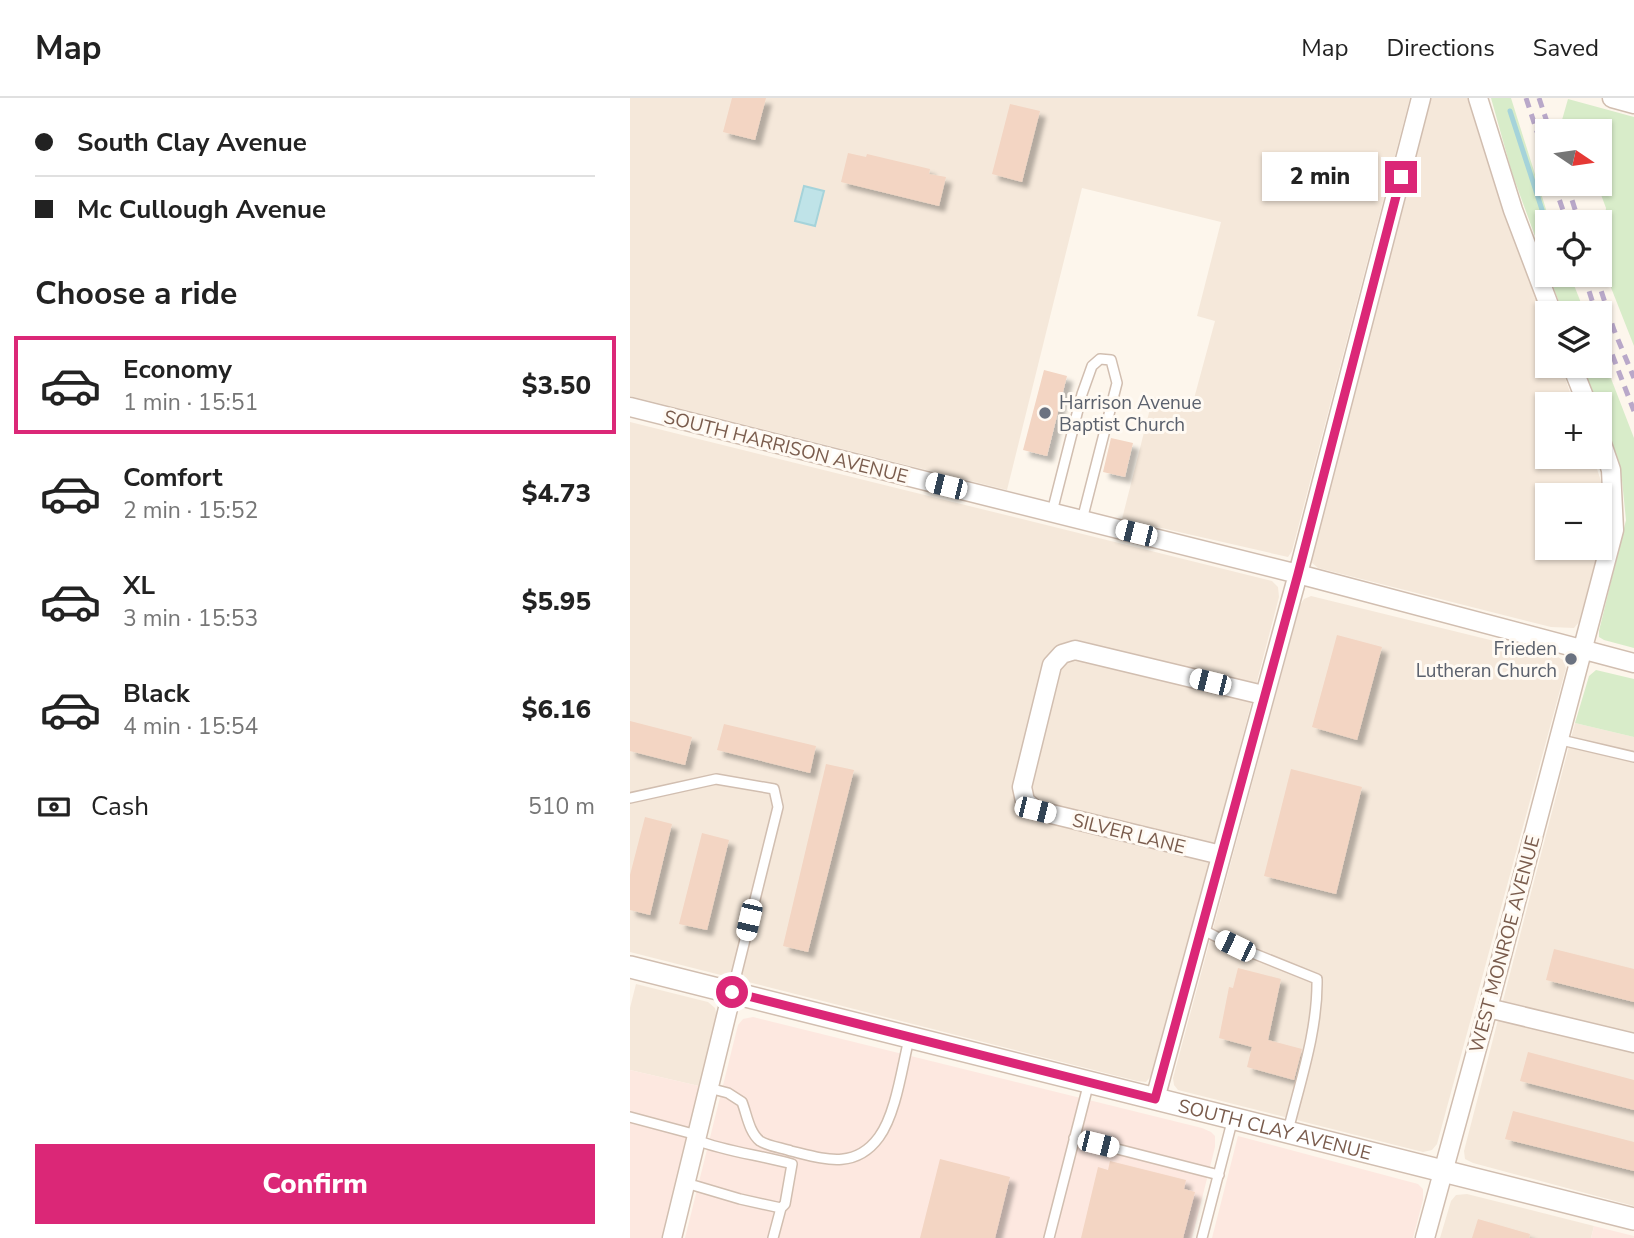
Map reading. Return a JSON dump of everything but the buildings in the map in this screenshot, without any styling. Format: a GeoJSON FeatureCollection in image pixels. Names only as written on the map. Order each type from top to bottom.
{"type":"FeatureCollection","features":[{"type":"Feature","properties":{"kind":"street"},"geometry":{"type":"LineString","coordinates":[[1155,1099],[1298,574],[1421,98]]}},
{"type":"Feature","properties":{"kind":"street"},"geometry":{"type":"LineString","coordinates":[[1478,98],[1513,210],[1547,301]]}},
{"type":"Feature","properties":{"kind":"street"},"geometry":{"type":"LineString","coordinates":[[1612,98],[1634,104]]}},
{"type":"Feature","properties":{"kind":"street","name":"SOUTH HARRISON AVENUE"},"geometry":{"type":"LineString","coordinates":[[630,407],[1298,574],[1634,663]]}},
{"type":"Feature","properties":{"kind":"street","name":"WEST MONROE AVENUE"},"geometry":{"type":"LineString","coordinates":[[1425,1238],[1614,530],[1611,469]]}},
{"type":"Feature","properties":{"kind":"street","name":"SILVER LANE"},"geometry":{"type":"LineString","coordinates":[[1220,855],[1035,810],[1025,801],[1022,787],[1052,664],[1062,654],[1075,650],[1263,695]]}},
{"type":"Feature","properties":{"kind":"street","name":"SOUTH CLAY AVENUE"},"geometry":{"type":"LineString","coordinates":[[630,967],[1634,1219]]}},
{"type":"Feature","properties":{"kind":"street"},"geometry":{"type":"LineString","coordinates":[[672,1238],[732,992]]}},
{"type":"Feature","properties":{"kind":"street"},"geometry":{"type":"LineString","coordinates":[[1488,1008],[1634,1043]]}},
{"type":"Feature","properties":{"kind":"lane"},"geometry":{"type":"LineString","coordinates":[[1052,512],[1082,394],[1092,366],[1100,359],[1111,360],[1117,383],[1082,520]]}},
{"type":"Feature","properties":{"kind":"lane"},"geometry":{"type":"LineString","coordinates":[[1558,739],[1634,757]]}},
{"type":"Feature","properties":{"kind":"lane"},"geometry":{"type":"LineString","coordinates":[[630,798],[716,779],[774,789],[778,807],[732,992]]}},
{"type":"Feature","properties":{"kind":"lane"},"geometry":{"type":"LineString","coordinates":[[1201,929],[1235,946],[1317,979],[1312,1032],[1288,1132]]}},
{"type":"Feature","properties":{"kind":"lane"},"geometry":{"type":"LineString","coordinates":[[709,1088],[738,1098],[742,1102],[749,1124],[761,1142],[818,1158],[835,1161],[847,1159],[861,1154],[880,1135],[891,1109],[909,1037]]}},
{"type":"Feature","properties":{"kind":"lane"},"geometry":{"type":"LineString","coordinates":[[1049,1238],[1089,1082]]}},
{"type":"Feature","properties":{"kind":"lane"},"geometry":{"type":"LineString","coordinates":[[630,1118],[697,1138],[715,1147],[792,1164],[785,1204],[780,1208],[773,1238]]}},
{"type":"Feature","properties":{"kind":"lane"},"geometry":{"type":"LineString","coordinates":[[1202,1238],[1233,1118]]}},
{"type":"Feature","properties":{"kind":"lane"},"geometry":{"type":"LineString","coordinates":[[1074,1138],[1219,1175]]}},
{"type":"Feature","properties":{"kind":"lane"},"geometry":{"type":"LineString","coordinates":[[686,1182],[780,1208]]}},
{"type":"Feature","properties":{"kind":"shaded area"},"geometry":{"type":"Polygon","coordinates":[[[630,98],[1410,98],[1292,551],[1288,557],[1122,519],[1153,397],[1192,406],[1215,321],[1197,316],[1221,222],[1082,188],[1007,490],[630,396],[630,98]]]}},
{"type":"Feature","properties":{"kind":"shaded area"},"geometry":{"type":"Polygon","coordinates":[[[1429,98],[1470,98],[1538,301],[1535,301],[1535,378],[1565,378],[1570,392],[1535,392],[1535,469],[1597,469],[1601,481],[1535,483],[1535,560],[1596,560],[1579,622],[1574,628],[1551,627],[1318,568],[1311,562],[1311,552],[1429,98]]]}},
{"type":"Feature","properties":{"kind":"shaded area"},"geometry":{"type":"Polygon","coordinates":[[[630,422],[1272,581],[1278,587],[1279,597],[1187,950],[1151,1076],[1146,1082],[630,952],[630,422]]]}},
{"type":"Feature","properties":{"kind":"shaded area"},"geometry":{"type":"Polygon","coordinates":[[[1311,596],[1556,656],[1563,660],[1566,668],[1437,1144],[1432,1150],[1423,1152],[1178,1090],[1174,1085],[1173,1078],[1300,605],[1304,599],[1311,596]]]}},
{"type":"Feature","properties":{"kind":"shaded area"},"geometry":{"type":"Polygon","coordinates":[[[1575,723],[1634,737],[1634,1206],[1473,1163],[1465,1159],[1464,1151],[1575,723]]]}},
{"type":"Feature","properties":{"kind":"shaded area"},"geometry":{"type":"Polygon","coordinates":[[[636,984],[708,1002],[715,1008],[717,1017],[699,1086],[630,1070],[630,1008],[636,984]]]}},
{"type":"Feature","properties":{"kind":"shaded area"},"geometry":{"type":"Polygon","coordinates":[[[753,1017],[1211,1132],[1215,1136],[1215,1147],[1192,1238],[685,1238],[738,1025],[743,1019],[753,1017]]]}},
{"type":"Feature","properties":{"kind":"shaded area"},"geometry":{"type":"Polygon","coordinates":[[[630,1070],[699,1086],[662,1238],[630,1238],[630,1070]]]}},
{"type":"Feature","properties":{"kind":"shaded area"},"geometry":{"type":"Polygon","coordinates":[[[1238,1136],[1418,1184],[1423,1189],[1423,1200],[1413,1238],[1212,1238],[1238,1136]]]}},
{"type":"Feature","properties":{"kind":"shaded area"},"geometry":{"type":"Polygon","coordinates":[[[1467,1194],[1594,1226],[1591,1238],[1440,1238],[1451,1201],[1456,1195],[1467,1194]]]}},
{"type":"Feature","properties":{"kind":"shaded area"},"geometry":{"type":"Polygon","coordinates":[[[1594,1226],[1634,1236],[1634,1238],[1591,1238],[1594,1226]]]}},
{"type":"Feature","properties":{"kind":"green space"},"geometry":{"type":"Polygon","coordinates":[[[1491,98],[1511,98],[1535,174],[1535,196],[1542,196],[1546,210],[1535,210],[1535,236],[1512,173],[1491,98]]]}},
{"type":"Feature","properties":{"kind":"green space"},"geometry":{"type":"Polygon","coordinates":[[[1568,99],[1634,117],[1634,346],[1611,287],[1612,210],[1606,210],[1602,196],[1612,196],[1612,119],[1562,119],[1568,99]]]}},
{"type":"Feature","properties":{"kind":"green space"},"geometry":{"type":"Polygon","coordinates":[[[1553,287],[1575,287],[1580,301],[1559,301],[1553,287]]]}},
{"type":"Feature","properties":{"kind":"green space"},"geometry":{"type":"Polygon","coordinates":[[[1586,378],[1611,378],[1634,438],[1634,648],[1599,637],[1626,520],[1622,480],[1612,450],[1612,392],[1592,392],[1586,378]]]}},
{"type":"Feature","properties":{"kind":"green space"},"geometry":{"type":"Polygon","coordinates":[[[1596,670],[1634,679],[1634,737],[1575,723],[1589,676],[1596,670]]]}},
{"type":"Feature","properties":{"kind":"water"},"geometry":{"type":"Polygon","coordinates":[[[804,186],[824,191],[815,226],[795,221],[804,186]]]}},
{"type":"Feature","properties":{"kind":"waterway"},"geometry":{"type":"LineString","coordinates":[[1510,111],[1542,210]]}},
{"type":"Feature","properties":{"kind":"railway"},"geometry":{"type":"LineString","coordinates":[[1526,98],[1535,125]]}},
{"type":"Feature","properties":{"kind":"railway"},"geometry":{"type":"LineString","coordinates":[[1539,98],[1546,119]]}},
{"type":"Feature","properties":{"kind":"railway"},"geometry":{"type":"LineString","coordinates":[[1558,196],[1563,210]]}},
{"type":"Feature","properties":{"kind":"railway"},"geometry":{"type":"LineString","coordinates":[[1571,196],[1575,210]]}},
{"type":"Feature","properties":{"kind":"railway"},"geometry":{"type":"LineString","coordinates":[[1588,287],[1592,301]]}},
{"type":"Feature","properties":{"kind":"railway"},"geometry":{"type":"LineString","coordinates":[[1600,287],[1634,378]]}},
{"type":"Feature","properties":{"kind":"railway"},"geometry":{"type":"LineString","coordinates":[[1612,354],[1634,411]]}},
{"type":"Feature","properties":{"kind":"place","name":"Harrison Avenue Baptist Church"},"geometry":{"type":"Point","coordinates":[1045,413]}},
{"type":"Feature","properties":{"kind":"place","name":"Frieden Lutheran Church"},"geometry":{"type":"Point","coordinates":[1571,659]}},
{"type":"Feature","properties":{"kind":"route"},"geometry":{"type":"LineString","coordinates":[[732,992],[1155,1099],[1298,574],[1401,177]]}}]}
